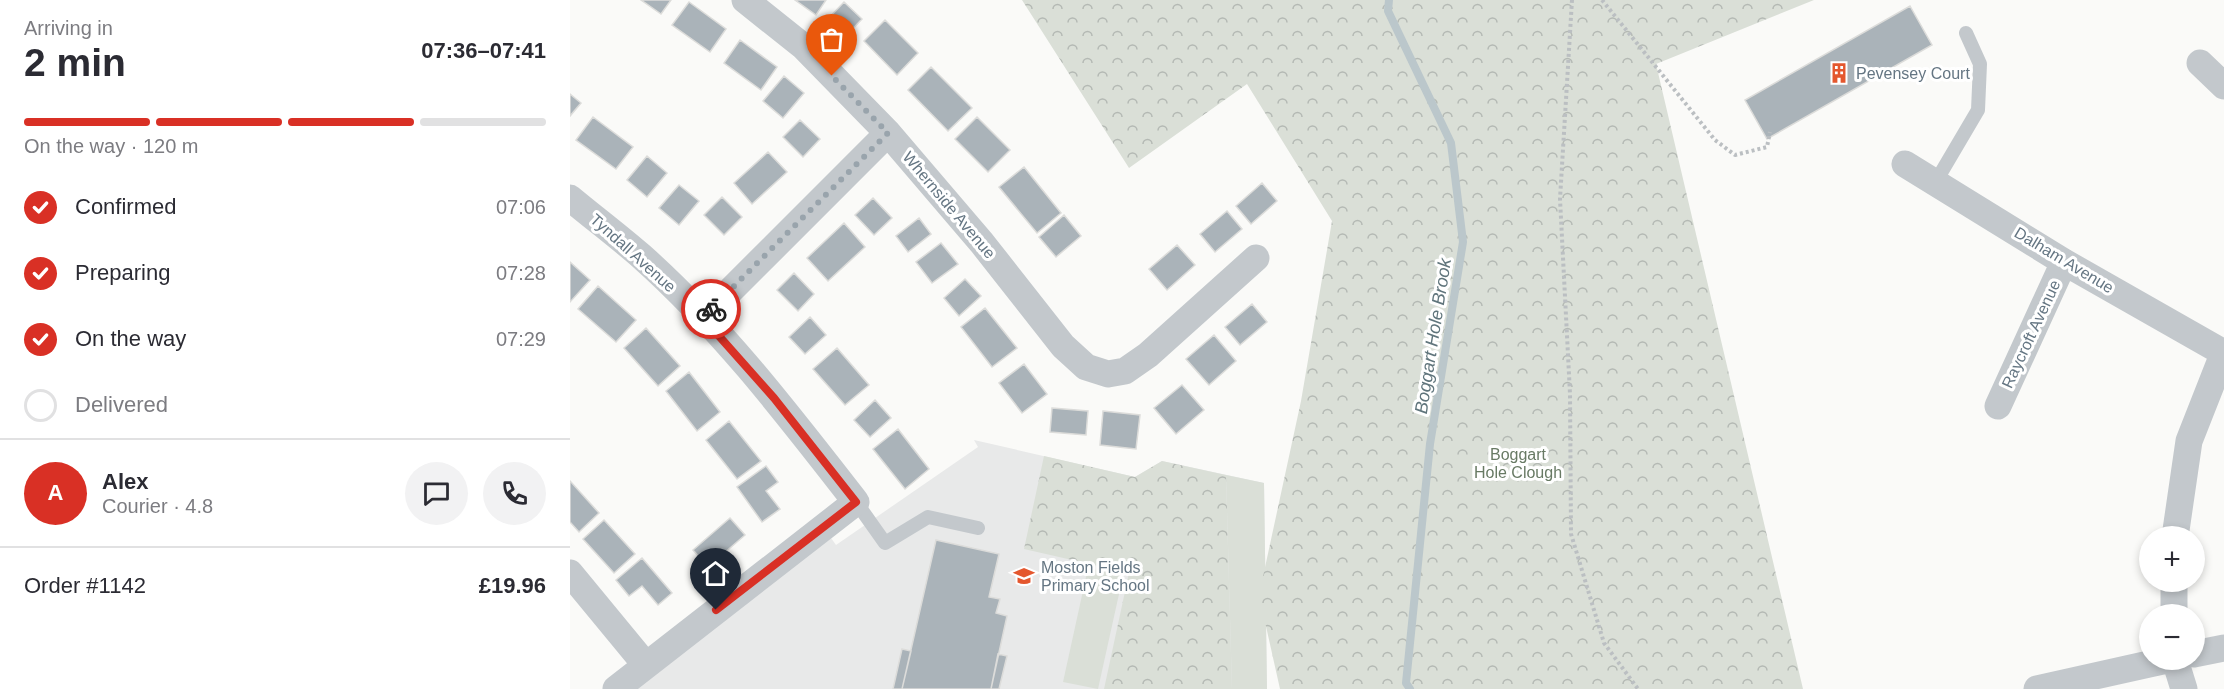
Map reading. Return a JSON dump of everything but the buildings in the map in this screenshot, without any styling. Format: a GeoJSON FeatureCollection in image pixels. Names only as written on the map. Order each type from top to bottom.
{"type":"FeatureCollection","features":[{"type":"Feature","properties":{"kind":"street","name":"Whernside Avenue"},"geometry":{"type":"LineString","coordinates":[[745,0],[804,47],[888,133],[982,243],[1063,346],[1086,367],[1108,374],[1125,371],[1148,355],[1256,258]]}},
{"type":"Feature","properties":{"kind":"street"},"geometry":{"type":"LineString","coordinates":[[2200,63],[2224,86]]}},
{"type":"Feature","properties":{"kind":"street"},"geometry":{"type":"LineString","coordinates":[[703,318],[888,133]]}},
{"type":"Feature","properties":{"kind":"street","name":"Dalham Avenue"},"geometry":{"type":"LineString","coordinates":[[1905,164],[2064,261],[2224,353]]}},
{"type":"Feature","properties":{"kind":"street","name":"Tyndall Avenue"},"geometry":{"type":"LineString","coordinates":[[570,198],[642,257],[703,318],[774,398],[856,502]]}},
{"type":"Feature","properties":{"kind":"street","name":"Raycroft Avenue"},"geometry":{"type":"LineString","coordinates":[[1998,406],[2064,261]]}},
{"type":"Feature","properties":{"kind":"street"},"geometry":{"type":"LineString","coordinates":[[2177,526],[2189,441],[2224,353]]}},
{"type":"Feature","properties":{"kind":"street"},"geometry":{"type":"LineString","coordinates":[[616,689],[645,664],[856,502]]}},
{"type":"Feature","properties":{"kind":"street"},"geometry":{"type":"LineString","coordinates":[[570,573],[645,664]]}},
{"type":"Feature","properties":{"kind":"street"},"geometry":{"type":"LineString","coordinates":[[2205,652],[2224,648]]}},
{"type":"Feature","properties":{"kind":"street"},"geometry":{"type":"LineString","coordinates":[[2037,689],[2139,666]]}},
{"type":"Feature","properties":{"kind":"street"},"geometry":{"type":"LineString","coordinates":[[2178,670],[2184,689]]}},
{"type":"Feature","properties":{"kind":"lane"},"geometry":{"type":"LineString","coordinates":[[1935,183],[1978,110],[1980,64],[1966,33]]}},
{"type":"Feature","properties":{"kind":"lane"},"geometry":{"type":"LineString","coordinates":[[856,502],[885,543],[928,518],[978,528]]}},
{"type":"Feature","properties":{"kind":"path"},"geometry":{"type":"LineString","coordinates":[[1572,0],[1560,199],[1570,394],[1571,534],[1604,643],[1638,689]]}},
{"type":"Feature","properties":{"kind":"path"},"geometry":{"type":"LineString","coordinates":[[1602,0],[1715,140],[1735,155],[1767,147],[1770,132]]}},
{"type":"Feature","properties":{"kind":"shaded area","name":"Moston Fields Primary School"},"geometry":{"type":"Polygon","coordinates":[[[974,440],[1135,477],[1162,461],[1264,483],[1267,689],[631,689],[831,538],[836,545],[978,447],[974,440]]]}},
{"type":"Feature","properties":{"kind":"green space","name":"Boggart Hole Clough"},"geometry":{"type":"Polygon","coordinates":[[[1022,0],[1814,0],[1656,64],[1803,689],[1280,689],[1259,595],[1301,401],[1332,221],[1247,84],[1129,168],[1022,0]]]}},
{"type":"Feature","properties":{"kind":"green space"},"geometry":{"type":"Polygon","coordinates":[[[1044,456],[1135,477],[1162,461],[1226,475],[1232,689],[1104,689],[1129,573],[1024,549],[1044,456]]]}},
{"type":"Feature","properties":{"kind":"green space"},"geometry":{"type":"Polygon","coordinates":[[[1226,475],[1264,483],[1267,689],[1232,689],[1226,475]]]}},
{"type":"Feature","properties":{"kind":"green space"},"geometry":{"type":"Polygon","coordinates":[[[1088,568],[1123,576],[1098,689],[1063,682],[1088,568]]]}},
{"type":"Feature","properties":{"kind":"waterway","name":"Boggart Hole Brook"},"geometry":{"type":"LineString","coordinates":[[1389,0],[1388,11],[1451,143],[1463,242],[1430,444],[1406,683],[1410,689]]}},
{"type":"Feature","properties":{"kind":"way so far"},"geometry":{"type":"LineString","coordinates":[[711,309],[888,133],[832,76]]}},
{"type":"Feature","properties":{"kind":"place","name":"Pevensey Court"},"geometry":{"type":"Point","coordinates":[1839,73]}},
{"type":"Feature","properties":{"kind":"place","name":"Moston Fields Primary School"},"geometry":{"type":"Point","coordinates":[1024,576]}},
{"type":"Feature","properties":{"kind":"route"},"geometry":{"type":"LineString","coordinates":[[711,309],[703,318],[774,398],[856,502],[716,610]]}}]}
